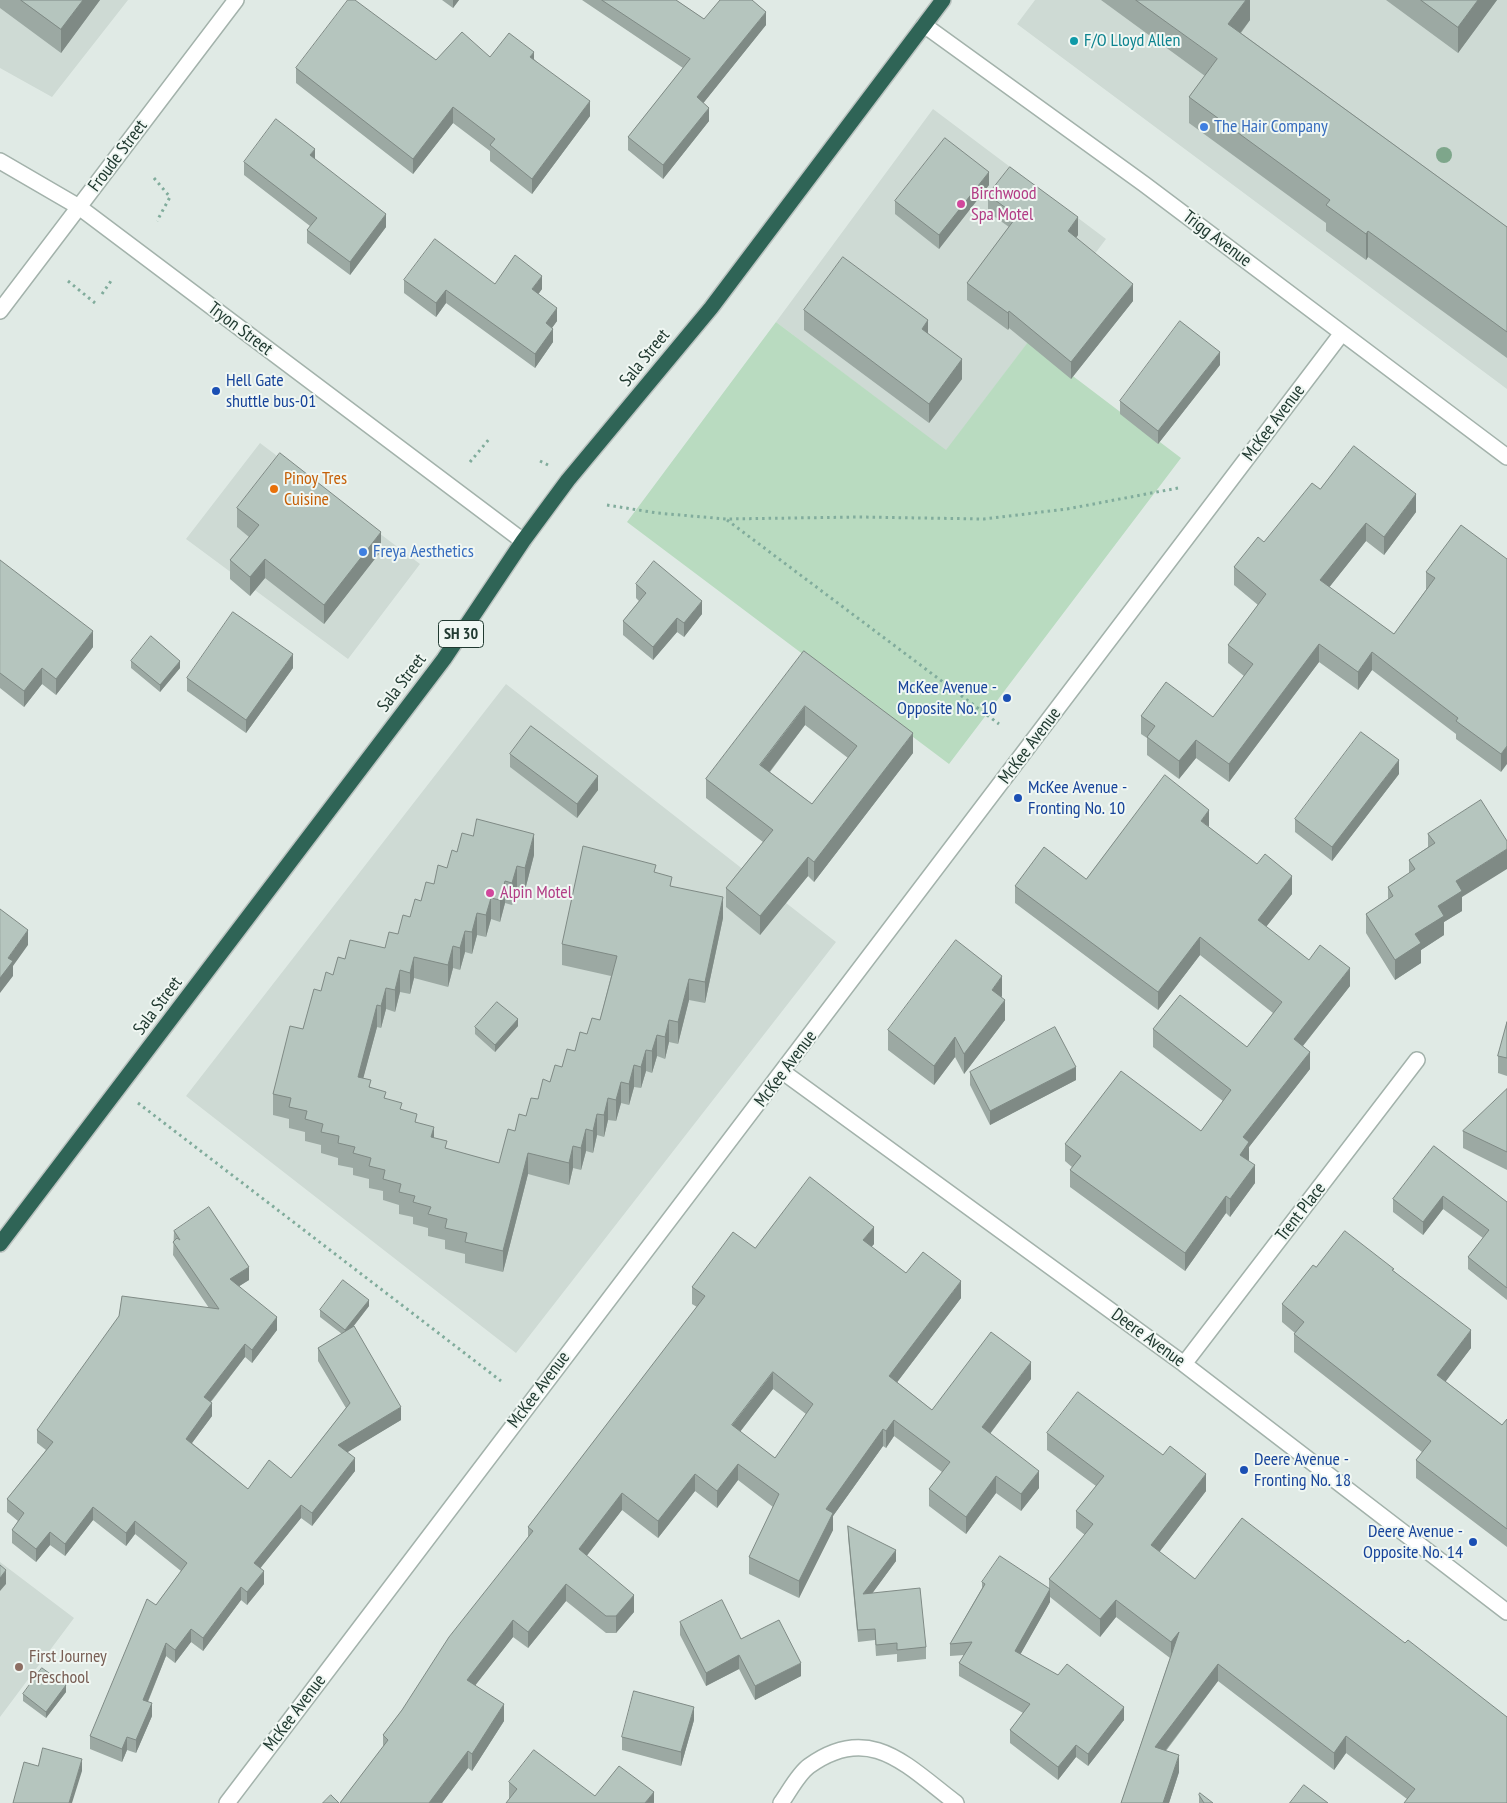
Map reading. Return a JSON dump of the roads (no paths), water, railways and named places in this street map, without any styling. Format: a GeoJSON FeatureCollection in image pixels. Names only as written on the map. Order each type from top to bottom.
{"type":"FeatureCollection","features":[{"type":"Feature","properties":{"kind":"highway","name":"Sala Street"},"geometry":{"type":"LineString","coordinates":[[0,1244],[444,659],[523,541],[568,480],[710,308],[943,0]]}},
{"type":"Feature","properties":{"kind":"street","name":"Froude Street"},"geometry":{"type":"LineString","coordinates":[[0,311],[236,0]]}},
{"type":"Feature","properties":{"kind":"street","name":"Trigg Avenue"},"geometry":{"type":"LineString","coordinates":[[924,25],[1144,184],[1507,457]]}},
{"type":"Feature","properties":{"kind":"street","name":"Tryon Street"},"geometry":{"type":"LineString","coordinates":[[0,161],[80,207],[523,541]]}},
{"type":"Feature","properties":{"kind":"street","name":"McKee Avenue"},"geometry":{"type":"LineString","coordinates":[[227,1803],[784,1072],[1342,333]]}},
{"type":"Feature","properties":{"kind":"street","name":"Trent Place"},"geometry":{"type":"LineString","coordinates":[[1184,1364],[1417,1060]]}},
{"type":"Feature","properties":{"kind":"street","name":"Deere Avenue"},"geometry":{"type":"LineString","coordinates":[[784,1072],[1184,1364],[1507,1612]]}},
{"type":"Feature","properties":{"kind":"street"},"geometry":{"type":"LineString","coordinates":[[781,1803],[807,1767],[840,1750],[868,1746],[897,1758],[956,1803]]}},
{"type":"Feature","properties":{"kind":"place","name":"F/O Lloyd Allen"},"geometry":{"type":"Point","coordinates":[1074,41]}},
{"type":"Feature","properties":{"kind":"place","name":"The Hair Company"},"geometry":{"type":"Point","coordinates":[1204,127]}},
{"type":"Feature","properties":{"kind":"place","name":"Birchwood Spa Motel"},"geometry":{"type":"Point","coordinates":[961,204]}},
{"type":"Feature","properties":{"kind":"place","name":"Hell Gate shuttle bus-01"},"geometry":{"type":"Point","coordinates":[216,391]}},
{"type":"Feature","properties":{"kind":"place","name":"Pinoy Tres Cuisine"},"geometry":{"type":"Point","coordinates":[274,489]}},
{"type":"Feature","properties":{"kind":"place","name":"Freya Aesthetics"},"geometry":{"type":"Point","coordinates":[363,552]}},
{"type":"Feature","properties":{"kind":"place","name":"McKee Avenue - Opposite No. 10"},"geometry":{"type":"Point","coordinates":[1007,698]}},
{"type":"Feature","properties":{"kind":"place","name":"McKee Avenue - Fronting No. 10"},"geometry":{"type":"Point","coordinates":[1018,798]}},
{"type":"Feature","properties":{"kind":"place","name":"Alpin Motel"},"geometry":{"type":"Point","coordinates":[490,893]}},
{"type":"Feature","properties":{"kind":"place","name":"Deere Avenue - Fronting No. 18"},"geometry":{"type":"Point","coordinates":[1244,1470]}},
{"type":"Feature","properties":{"kind":"place","name":"Deere Avenue - Opposite No. 14"},"geometry":{"type":"Point","coordinates":[1473,1542]}},
{"type":"Feature","properties":{"kind":"place","name":"First Journey Preschool"},"geometry":{"type":"Point","coordinates":[19,1667]}}]}
